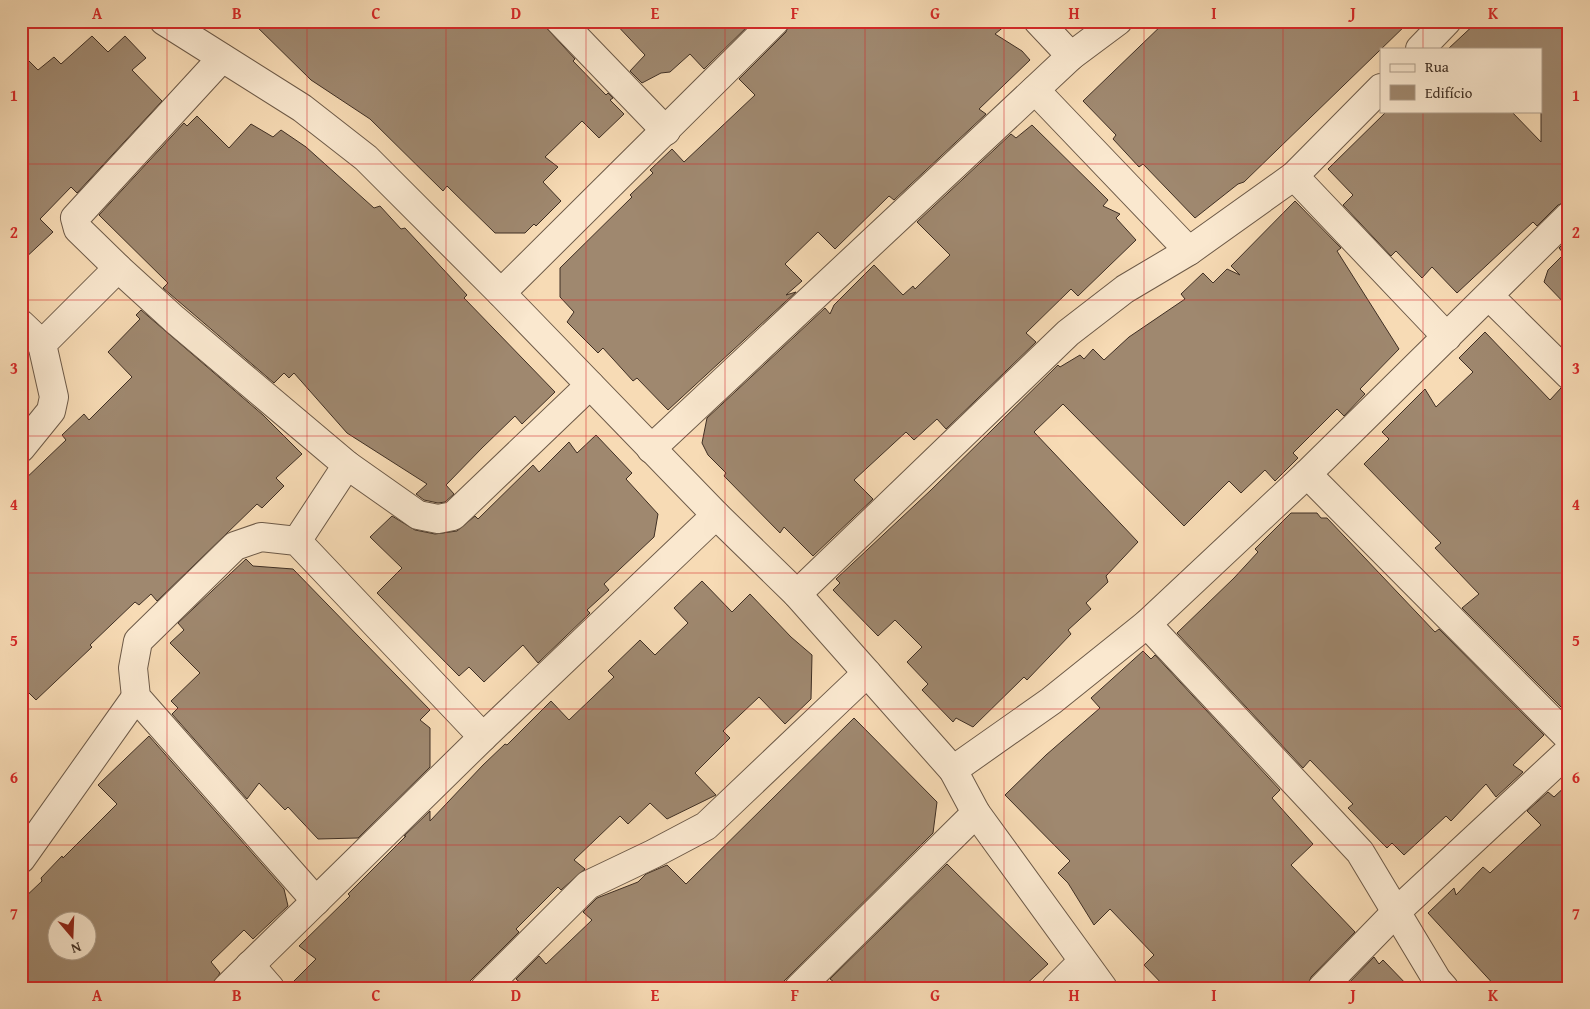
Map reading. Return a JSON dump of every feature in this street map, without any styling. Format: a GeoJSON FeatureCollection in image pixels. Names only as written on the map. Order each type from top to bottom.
{"type":"FeatureCollection","features":[{"type":"Feature","properties":{"kind":"street"},"geometry":{"type":"LineString","coordinates":[[164,21],[302,108],[366,158],[502,293],[716,515],[797,594],[954,770],[976,813],[1082,962],[1103,988]]}},
{"type":"Feature","properties":{"kind":"street"},"geometry":{"type":"LineString","coordinates":[[560,21],[666,130]]}},
{"type":"Feature","properties":{"kind":"street"},"geometry":{"type":"LineString","coordinates":[[502,293],[774,21]]}},
{"type":"Feature","properties":{"kind":"street"},"geometry":{"type":"LineString","coordinates":[[1038,21],[1071,56]]}},
{"type":"Feature","properties":{"kind":"street"},"geometry":{"type":"LineString","coordinates":[[651,448],[1071,56],[1118,21]]}},
{"type":"Feature","properties":{"kind":"street"},"geometry":{"type":"LineString","coordinates":[[1421,48],[1447,21]]}},
{"type":"Feature","properties":{"kind":"street"},"geometry":{"type":"LineString","coordinates":[[222,58],[75,218],[78,230],[174,319],[348,465],[418,515],[438,519],[454,516],[590,385]]}},
{"type":"Feature","properties":{"kind":"street"},"geometry":{"type":"LineString","coordinates":[[797,594],[1068,333],[1125,289],[1189,251],[1294,176],[1380,89]]}},
{"type":"Feature","properties":{"kind":"street"},"geometry":{"type":"LineString","coordinates":[[1035,90],[1189,251]]}},
{"type":"Feature","properties":{"kind":"street"},"geometry":{"type":"LineString","coordinates":[[1294,176],[1447,337]]}},
{"type":"Feature","properties":{"kind":"street"},"geometry":{"type":"LineString","coordinates":[[954,770],[1051,701],[1147,624],[1307,474],[1569,216]]}},
{"type":"Feature","properties":{"kind":"street"},"geometry":{"type":"LineString","coordinates":[[42,344],[118,268]]}},
{"type":"Feature","properties":{"kind":"street"},"geometry":{"type":"LineString","coordinates":[[1489,296],[1569,375]]}},
{"type":"Feature","properties":{"kind":"street"},"geometry":{"type":"LineString","coordinates":[[21,324],[42,344],[54,397],[51,410],[21,448]]}},
{"type":"Feature","properties":{"kind":"street"},"geometry":{"type":"LineString","coordinates":[[297,541],[348,465]]}},
{"type":"Feature","properties":{"kind":"street"},"geometry":{"type":"LineString","coordinates":[[1307,474],[1569,738]]}},
{"type":"Feature","properties":{"kind":"street"},"geometry":{"type":"LineString","coordinates":[[227,988],[483,737],[716,515]]}},
{"type":"Feature","properties":{"kind":"street"},"geometry":{"type":"LineString","coordinates":[[316,901],[136,697],[133,668],[138,641],[235,546],[261,537],[297,541],[483,737]]}},
{"type":"Feature","properties":{"kind":"street"},"geometry":{"type":"LineString","coordinates":[[1147,624],[1360,852],[1437,980],[1444,988]]}},
{"type":"Feature","properties":{"kind":"street"},"geometry":{"type":"LineString","coordinates":[[485,988],[588,885],[706,826],[867,673]]}},
{"type":"Feature","properties":{"kind":"street"},"geometry":{"type":"LineString","coordinates":[[21,859],[136,697]]}},
{"type":"Feature","properties":{"kind":"street"},"geometry":{"type":"LineString","coordinates":[[1322,988],[1397,911],[1569,751]]}},
{"type":"Feature","properties":{"kind":"street"},"geometry":{"type":"LineString","coordinates":[[799,988],[976,813]]}},
{"type":"Feature","properties":{"kind":"street"},"geometry":{"type":"LineString","coordinates":[[1056,988],[1082,962]]}},
{"type":"Feature","properties":{"kind":"street"},"geometry":{"type":"LineString","coordinates":[[250,965],[270,988]]}},
{"type":"Feature","properties":{"kind":"building"},"geometry":{"type":"Polygon","coordinates":[[[251,21],[540,21],[575,59],[573,61],[606,95],[608,93],[613,98],[610,100],[624,114],[599,138],[582,121],[545,157],[558,167],[543,182],[561,201],[536,226],[534,224],[525,233],[495,233],[447,186],[443,191],[370,119],[311,80],[251,21]]]}},
{"type":"Feature","properties":{"kind":"building"},"geometry":{"type":"Polygon","coordinates":[[[613,21],[753,21],[704,69],[690,54],[670,72],[661,73],[642,83],[630,71],[645,55],[613,21]]]}},
{"type":"Feature","properties":{"kind":"building"},"geometry":{"type":"Polygon","coordinates":[[[790,21],[1011,21],[995,34],[1022,51],[1030,60],[979,109],[986,114],[894,200],[889,196],[835,249],[818,232],[785,264],[802,281],[786,295],[796,292],[668,410],[637,378],[633,381],[603,348],[598,353],[567,322],[574,312],[560,297],[560,268],[632,197],[630,195],[653,173],[650,170],[672,149],[684,162],[755,95],[739,79],[786,32],[790,21]]]}},
{"type":"Feature","properties":{"kind":"building"},"geometry":{"type":"Polygon","coordinates":[[[1166,21],[1410,21],[1380,48],[1244,182],[1238,184],[1195,218],[1143,164],[1139,167],[1113,139],[1116,135],[1083,101],[1166,21]]]}},
{"type":"Feature","properties":{"kind":"building"},"geometry":{"type":"Polygon","coordinates":[[[1478,21],[1569,21],[1569,201],[1558,205],[1537,226],[1533,222],[1457,293],[1432,267],[1422,278],[1396,251],[1391,256],[1343,205],[1353,195],[1328,169],[1386,112],[1512,112],[1541,142],[1542,48],[1449,48],[1478,21]]]}},
{"type":"Feature","properties":{"kind":"building"},"geometry":{"type":"Polygon","coordinates":[[[92,36],[108,52],[125,36],[146,58],[132,70],[162,101],[77,193],[71,187],[40,219],[53,232],[21,262],[21,53],[38,70],[54,57],[61,64],[92,36]]]}},
{"type":"Feature","properties":{"kind":"building"},"geometry":{"type":"Polygon","coordinates":[[[197,116],[229,148],[251,124],[273,137],[281,130],[306,147],[374,208],[380,206],[401,229],[405,228],[467,295],[464,298],[555,392],[522,424],[515,416],[482,448],[446,485],[454,494],[445,502],[438,503],[424,500],[416,494],[427,484],[347,433],[294,373],[289,378],[284,373],[274,383],[163,288],[168,283],[99,215],[184,123],[187,126],[197,116]]]}},
{"type":"Feature","properties":{"kind":"building"},"geometry":{"type":"Polygon","coordinates":[[[1032,125],[1108,200],[1103,206],[1120,214],[1116,218],[1136,240],[1078,296],[1071,289],[1026,333],[1036,342],[946,429],[937,419],[914,440],[906,432],[854,480],[873,499],[813,556],[784,527],[780,533],[724,476],[726,473],[708,455],[702,443],[707,418],[825,308],[830,314],[834,305],[874,265],[903,295],[913,286],[915,289],[950,255],[917,222],[1011,134],[1016,138],[1032,125]]]}},
{"type":"Feature","properties":{"kind":"building"},"geometry":{"type":"Polygon","coordinates":[[[1295,201],[1341,248],[1337,251],[1399,349],[1360,389],[1365,394],[1344,416],[1337,409],[1293,453],[1298,458],[1275,481],[1265,470],[1241,493],[1229,481],[1184,526],[1063,404],[1034,432],[1138,542],[1106,576],[1108,582],[1086,603],[1091,609],[1068,630],[1071,634],[1027,680],[1024,677],[973,727],[956,718],[953,722],[922,690],[928,684],[907,662],[922,647],[895,620],[878,636],[833,590],[840,583],[836,579],[931,490],[1058,365],[1060,367],[1080,355],[1084,359],[1093,349],[1104,360],[1129,337],[1185,299],[1181,294],[1203,273],[1213,283],[1227,269],[1240,275],[1231,266],[1295,201]]]}},
{"type":"Feature","properties":{"kind":"building"},"geometry":{"type":"Polygon","coordinates":[[[1569,238],[1569,308],[1544,282],[1548,270],[1564,254],[1559,248],[1569,238]]]}},
{"type":"Feature","properties":{"kind":"building"},"geometry":{"type":"Polygon","coordinates":[[[141,310],[263,415],[302,454],[276,478],[284,486],[262,508],[257,504],[157,601],[151,594],[139,605],[135,602],[90,645],[92,647],[36,700],[21,685],[21,483],[66,440],[62,435],[84,414],[89,420],[132,377],[108,352],[140,319],[136,315],[141,310]]]}},
{"type":"Feature","properties":{"kind":"building"},"geometry":{"type":"Polygon","coordinates":[[[1485,332],[1550,400],[1561,388],[1569,390],[1569,712],[1567,713],[1462,608],[1479,594],[1435,548],[1441,543],[1364,464],[1389,439],[1382,432],[1425,389],[1436,407],[1473,372],[1459,358],[1485,332]]]}},
{"type":"Feature","properties":{"kind":"building"},"geometry":{"type":"Polygon","coordinates":[[[596,435],[632,473],[626,479],[658,514],[654,537],[604,584],[609,590],[587,610],[590,613],[538,663],[523,645],[484,682],[469,667],[459,676],[377,593],[402,568],[370,537],[392,516],[415,530],[435,534],[457,531],[475,516],[478,519],[533,465],[539,472],[569,442],[577,453],[596,435]]]}},
{"type":"Feature","properties":{"kind":"building"},"geometry":{"type":"Polygon","coordinates":[[[1291,513],[1317,513],[1321,518],[1327,518],[1435,632],[1439,629],[1544,735],[1513,765],[1523,772],[1496,797],[1486,784],[1451,821],[1446,816],[1404,855],[1392,843],[1387,848],[1348,808],[1353,804],[1310,760],[1303,768],[1177,633],[1234,578],[1258,552],[1255,549],[1291,513]]]}},
{"type":"Feature","properties":{"kind":"building"},"geometry":{"type":"Polygon","coordinates":[[[246,559],[253,566],[293,569],[430,710],[420,720],[430,728],[430,767],[358,838],[318,839],[288,807],[285,810],[259,783],[247,799],[172,714],[178,708],[171,701],[200,673],[170,643],[184,630],[178,623],[246,559]]]}},
{"type":"Feature","properties":{"kind":"building"},"geometry":{"type":"Polygon","coordinates":[[[702,581],[732,612],[750,594],[791,637],[812,655],[811,699],[785,724],[759,697],[723,731],[730,738],[695,773],[716,795],[667,819],[650,803],[628,824],[620,816],[574,860],[585,869],[561,890],[558,887],[516,929],[519,932],[463,988],[287,988],[316,959],[299,946],[350,896],[348,894],[406,836],[404,836],[430,811],[430,821],[483,765],[505,744],[507,745],[551,701],[569,720],[614,677],[608,671],[640,640],[655,655],[688,623],[674,608],[702,581]]]}},
{"type":"Feature","properties":{"kind":"building"},"geometry":{"type":"Polygon","coordinates":[[[1143,651],[1151,659],[1155,655],[1280,790],[1272,798],[1313,844],[1291,865],[1355,932],[1311,977],[1307,988],[1166,988],[1144,965],[1154,955],[1110,909],[1094,925],[1068,883],[1058,873],[1070,861],[1005,795],[1046,755],[1100,708],[1091,698],[1143,651]]]}},
{"type":"Feature","properties":{"kind":"building"},"geometry":{"type":"Polygon","coordinates":[[[854,718],[937,802],[933,833],[777,988],[522,988],[524,986],[516,979],[539,956],[546,964],[592,920],[583,912],[597,898],[638,882],[646,874],[667,865],[686,884],[854,718]]]}},
{"type":"Feature","properties":{"kind":"building"},"geometry":{"type":"Polygon","coordinates":[[[149,736],[284,889],[288,906],[253,939],[244,930],[211,962],[220,973],[211,988],[21,988],[21,901],[42,881],[41,878],[62,856],[63,858],[117,804],[98,785],[149,736]]]}},
{"type":"Feature","properties":{"kind":"building"},"geometry":{"type":"Polygon","coordinates":[[[1569,783],[1569,988],[1497,988],[1428,913],[1454,888],[1456,895],[1483,867],[1490,873],[1541,825],[1527,811],[1548,792],[1554,797],[1569,783]]]}},
{"type":"Feature","properties":{"kind":"building"},"geometry":{"type":"Polygon","coordinates":[[[947,864],[1048,964],[1022,988],[842,988],[830,979],[947,864]]]}},
{"type":"Feature","properties":{"kind":"building"},"geometry":{"type":"Polygon","coordinates":[[[1374,957],[1379,964],[1383,960],[1410,988],[1344,988],[1374,957]]]}}]}
